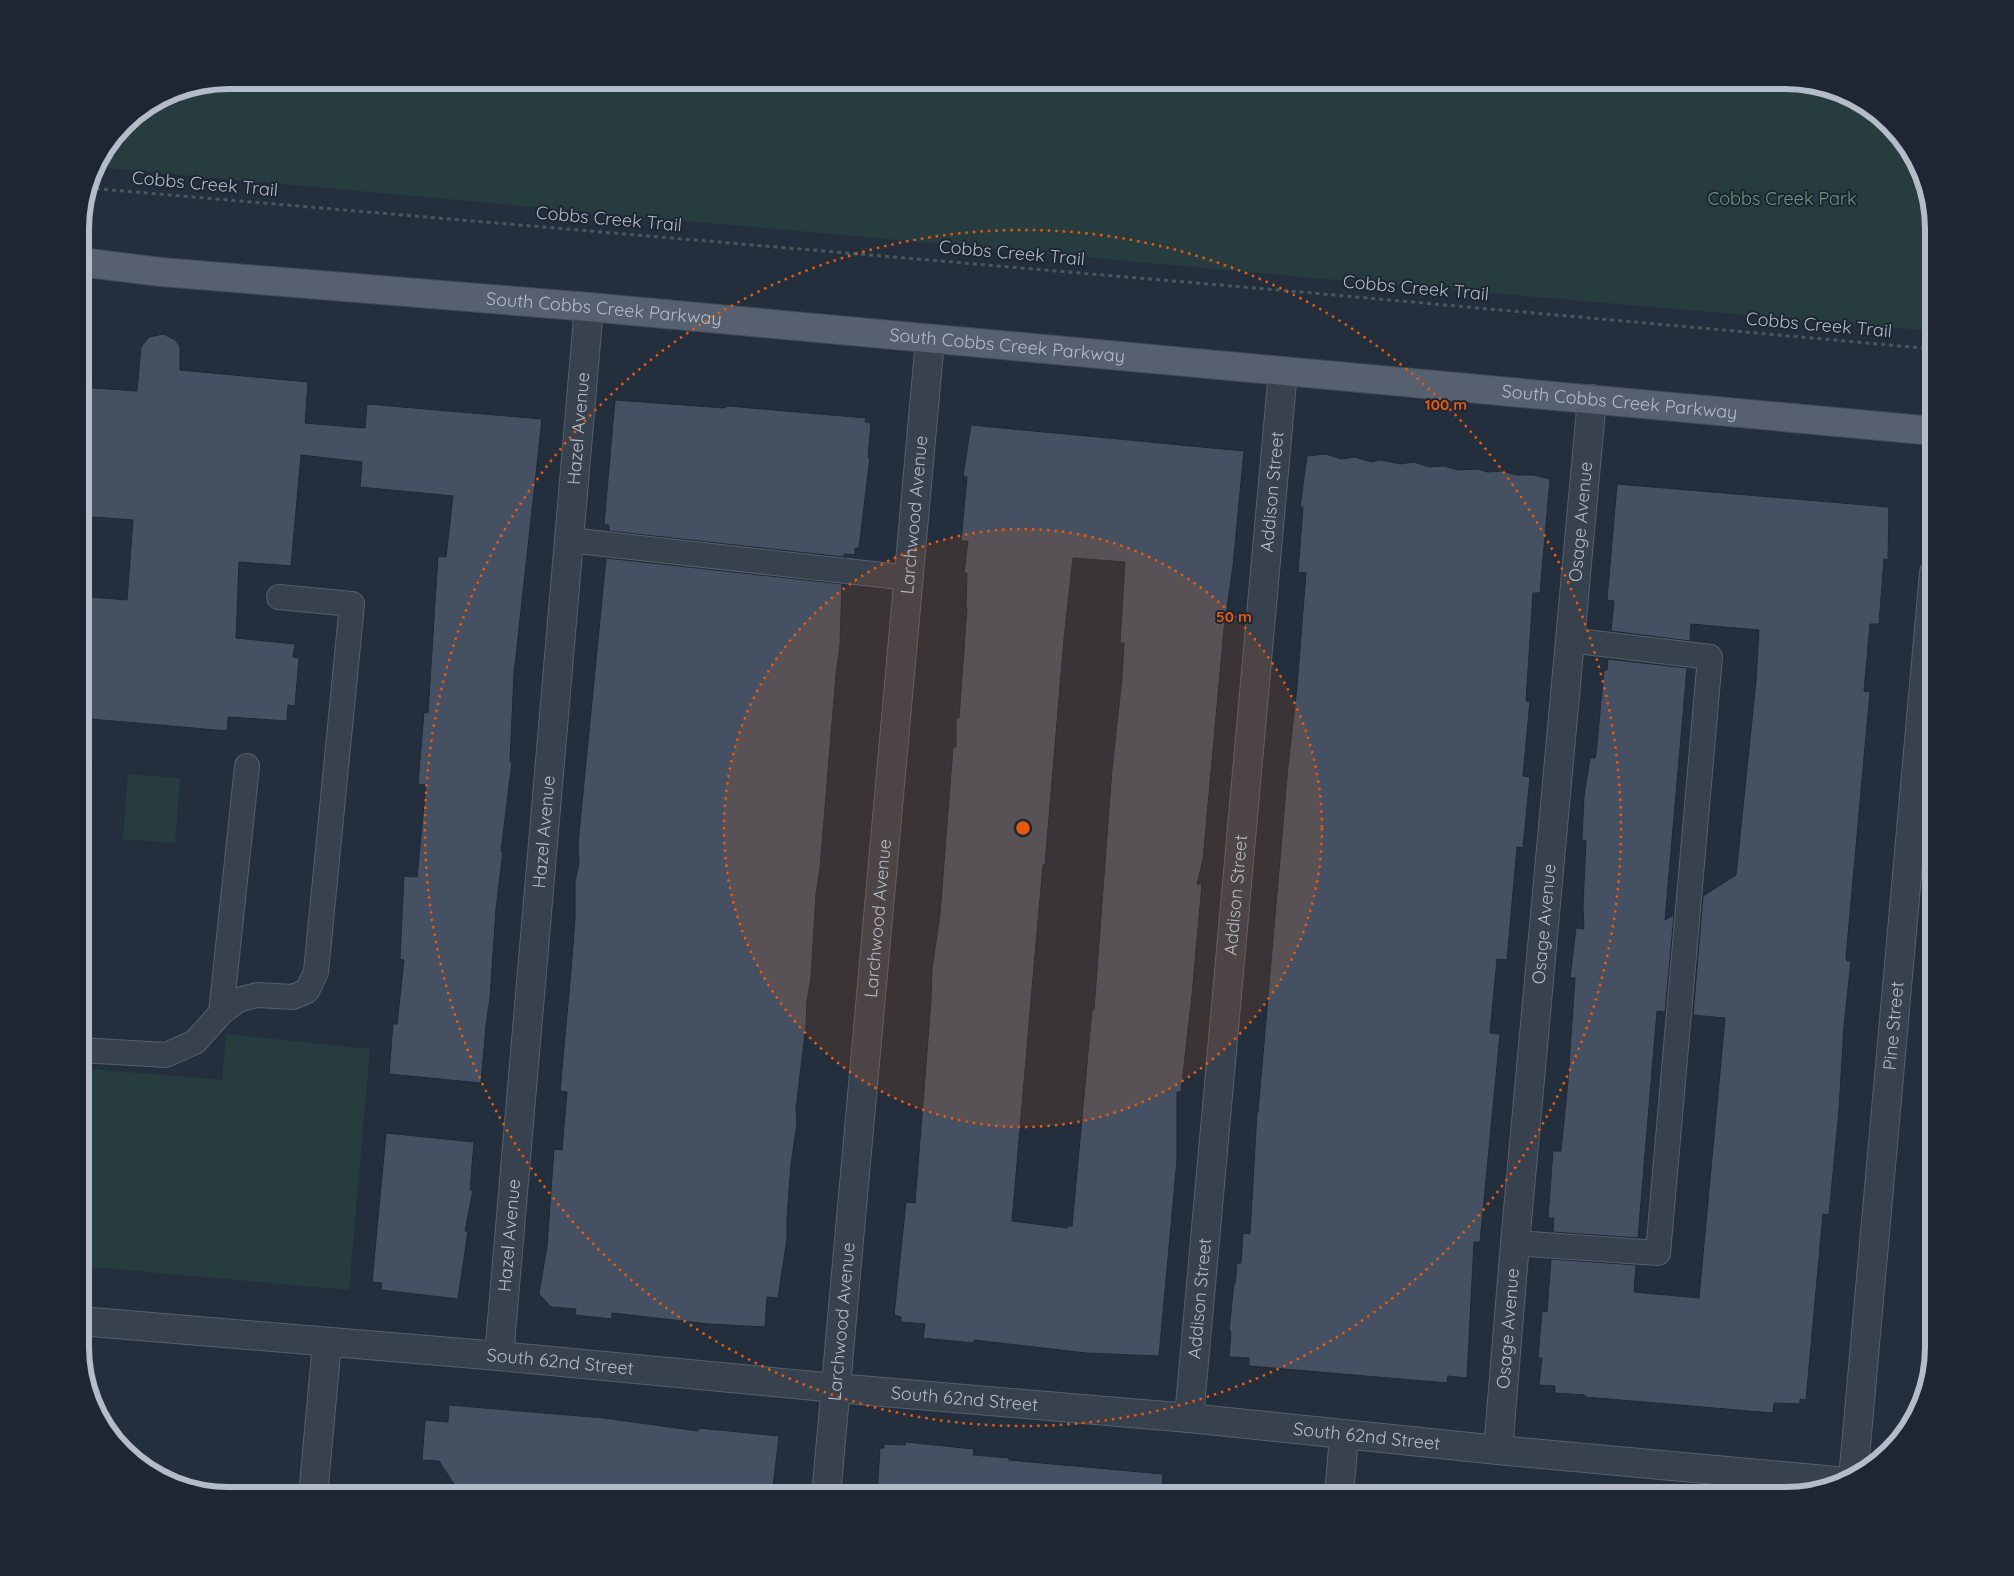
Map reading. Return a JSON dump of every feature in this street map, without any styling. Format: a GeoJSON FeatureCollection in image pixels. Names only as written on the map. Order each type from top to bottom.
{"type":"FeatureCollection","features":[{"type":"Feature","properties":{"kind":"main road","name":"South Cobbs Creek Parkway"},"geometry":{"type":"LineString","coordinates":[[89,263],[171,272],[589,307],[1925,431]]}},
{"type":"Feature","properties":{"kind":"street","name":"Hazel Avenue"},"geometry":{"type":"LineString","coordinates":[[500,1356],[589,307]]}},
{"type":"Feature","properties":{"kind":"street","name":"Larchwood Avenue"},"geometry":{"type":"LineString","coordinates":[[827,1487],[930,340]]}},
{"type":"Feature","properties":{"kind":"street","name":"Addison Street"},"geometry":{"type":"LineString","coordinates":[[1189,1418],[1283,371]]}},
{"type":"Feature","properties":{"kind":"street","name":"Osage Avenue"},"geometry":{"type":"LineString","coordinates":[[1498,1450],[1514,1243],[1592,399]]}},
{"type":"Feature","properties":{"kind":"street","name":"Pine Street"},"geometry":{"type":"LineString","coordinates":[[1854,1469],[1925,673]]}},
{"type":"Feature","properties":{"kind":"street","name":"South 62nd Street"},"geometry":{"type":"LineString","coordinates":[[89,1322],[500,1356],[836,1388],[1189,1418],[1344,1435],[1828,1480]]}},
{"type":"Feature","properties":{"kind":"street"},"geometry":{"type":"LineString","coordinates":[[313,1487],[327,1342]]}},
{"type":"Feature","properties":{"kind":"street"},"geometry":{"type":"LineString","coordinates":[[1339,1487],[1344,1435]]}},
{"type":"Feature","properties":{"kind":"lane"},"geometry":{"type":"LineString","coordinates":[[569,540],[909,578]]}},
{"type":"Feature","properties":{"kind":"lane"},"geometry":{"type":"LineString","coordinates":[[89,1051],[133,1055],[166,1055],[196,1042],[221,1013],[238,1000],[257,995],[294,997],[307,991],[316,972],[352,604],[279,596]]}},
{"type":"Feature","properties":{"kind":"lane"},"geometry":{"type":"LineString","coordinates":[[1514,1243],[1658,1253],[1710,657],[1570,640]]}},
{"type":"Feature","properties":{"kind":"lane"},"geometry":{"type":"LineString","coordinates":[[221,1013],[247,766]]}},
{"type":"Feature","properties":{"kind":"path","name":"Cobbs Creek Trail"},"geometry":{"type":"LineString","coordinates":[[95,189],[1250,287],[1925,348]]}},
{"type":"Feature","properties":{"kind":"green space","name":"Cobbs Creek Park"},"geometry":{"type":"Polygon","coordinates":[[[229,89],[1785,89],[1804,90],[1830,96],[1855,107],[1871,118],[1902,151],[1915,175],[1924,210],[1925,330],[1314,278],[103,168],[118,143],[136,123],[159,107],[184,96],[210,90],[229,89]]]}},
{"type":"Feature","properties":{"kind":"green space"},"geometry":{"type":"Polygon","coordinates":[[[128,774],[180,778],[175,843],[123,839],[128,774]]]}},
{"type":"Feature","properties":{"kind":"green space"},"geometry":{"type":"Polygon","coordinates":[[[226,1034],[370,1049],[349,1290],[89,1267],[89,1069],[222,1080],[226,1034]]]}},
{"type":"Feature","properties":{"kind":"building"},"geometry":{"type":"Polygon","coordinates":[[[163,334],[174,339],[180,346],[180,370],[308,382],[305,423],[365,428],[367,404],[542,419],[514,674],[510,762],[512,762],[501,851],[503,851],[481,1083],[389,1074],[393,1024],[397,1024],[404,960],[400,959],[404,876],[417,877],[426,785],[418,784],[424,712],[428,713],[438,556],[446,557],[453,496],[360,487],[362,462],[301,455],[291,566],[239,562],[236,638],[295,644],[293,657],[299,658],[295,706],[288,705],[287,721],[228,717],[227,731],[89,719],[89,597],[127,600],[133,520],[89,517],[89,388],[137,391],[141,347],[149,337],[163,334]]]}},
{"type":"Feature","properties":{"kind":"building"},"geometry":{"type":"Polygon","coordinates":[[[615,400],[724,408],[728,406],[866,418],[865,422],[871,423],[868,458],[870,457],[859,548],[855,548],[855,555],[844,554],[844,557],[609,531],[609,525],[604,524],[615,400]]]}},
{"type":"Feature","properties":{"kind":"building"},"geometry":{"type":"Polygon","coordinates":[[[971,425],[1244,451],[1233,566],[1224,629],[1203,860],[1197,884],[1202,884],[1192,995],[1181,1092],[1177,1092],[1177,1160],[1159,1356],[1086,1353],[974,1340],[973,1343],[923,1338],[925,1324],[901,1322],[901,1317],[894,1315],[906,1202],[915,1203],[932,969],[940,914],[953,747],[956,747],[956,718],[959,718],[967,608],[967,573],[964,573],[968,541],[961,541],[967,477],[963,476],[971,425]],[[1073,558],[1064,639],[1045,865],[1043,865],[1012,1221],[1067,1228],[1067,1226],[1072,1226],[1092,1010],[1094,1010],[1112,769],[1122,678],[1124,643],[1120,643],[1125,562],[1073,558]]]}},
{"type":"Feature","properties":{"kind":"building"},"geometry":{"type":"Polygon","coordinates":[[[1326,454],[1341,459],[1355,457],[1371,462],[1381,460],[1400,464],[1414,462],[1429,467],[1444,466],[1458,470],[1478,469],[1487,472],[1502,471],[1550,479],[1540,593],[1533,593],[1526,701],[1530,701],[1523,776],[1530,777],[1523,848],[1517,847],[1507,960],[1497,959],[1490,1033],[1500,1034],[1480,1242],[1474,1242],[1467,1378],[1448,1376],[1447,1383],[1249,1366],[1249,1358],[1229,1357],[1231,1332],[1229,1331],[1237,1263],[1241,1263],[1243,1233],[1250,1234],[1257,1112],[1288,766],[1297,687],[1306,573],[1298,572],[1303,507],[1300,507],[1307,456],[1326,454]]]}},
{"type":"Feature","properties":{"kind":"building"},"geometry":{"type":"Polygon","coordinates":[[[1617,484],[1889,507],[1888,560],[1884,559],[1879,624],[1870,624],[1864,691],[1870,692],[1846,957],[1847,961],[1851,961],[1844,1026],[1839,1110],[1829,1215],[1823,1214],[1806,1400],[1800,1399],[1800,1404],[1774,1403],[1773,1413],[1585,1397],[1585,1395],[1555,1393],[1555,1386],[1539,1385],[1542,1358],[1538,1358],[1542,1311],[1547,1312],[1551,1259],[1636,1265],[1634,1292],[1699,1298],[1725,1018],[1693,1015],[1703,896],[1736,875],[1756,681],[1759,630],[1691,624],[1690,641],[1611,631],[1614,601],[1607,600],[1617,484]]]}},
{"type":"Feature","properties":{"kind":"building"},"geometry":{"type":"Polygon","coordinates":[[[606,558],[842,584],[840,645],[816,894],[811,977],[796,1109],[797,1124],[791,1164],[787,1239],[778,1298],[767,1297],[765,1327],[709,1324],[612,1313],[612,1319],[575,1315],[576,1309],[551,1307],[539,1294],[547,1246],[554,1149],[562,1150],[567,1092],[560,1091],[575,919],[575,882],[579,863],[578,844],[606,558]]]}},
{"type":"Feature","properties":{"kind":"building"},"geometry":{"type":"Polygon","coordinates":[[[1608,659],[1687,668],[1665,920],[1674,915],[1665,1012],[1657,1011],[1638,1238],[1553,1232],[1554,1218],[1548,1218],[1553,1151],[1561,1151],[1568,1081],[1575,978],[1570,978],[1576,928],[1584,929],[1583,906],[1586,841],[1582,840],[1584,796],[1590,758],[1595,758],[1596,754],[1604,670],[1607,670],[1608,659]]]}},
{"type":"Feature","properties":{"kind":"building"},"geometry":{"type":"Polygon","coordinates":[[[386,1133],[474,1142],[470,1190],[473,1190],[465,1231],[468,1231],[458,1299],[381,1290],[382,1283],[372,1282],[386,1133]]]}},
{"type":"Feature","properties":{"kind":"building"},"geometry":{"type":"Polygon","coordinates":[[[449,1405],[604,1418],[698,1431],[699,1428],[779,1436],[773,1487],[456,1487],[439,1461],[422,1460],[425,1420],[448,1422],[449,1405]]]}},
{"type":"Feature","properties":{"kind":"building"},"geometry":{"type":"Polygon","coordinates":[[[905,1442],[974,1449],[973,1455],[1009,1458],[1009,1460],[1163,1474],[1162,1487],[878,1487],[880,1448],[884,1448],[884,1444],[905,1445],[905,1442]]]}}]}
